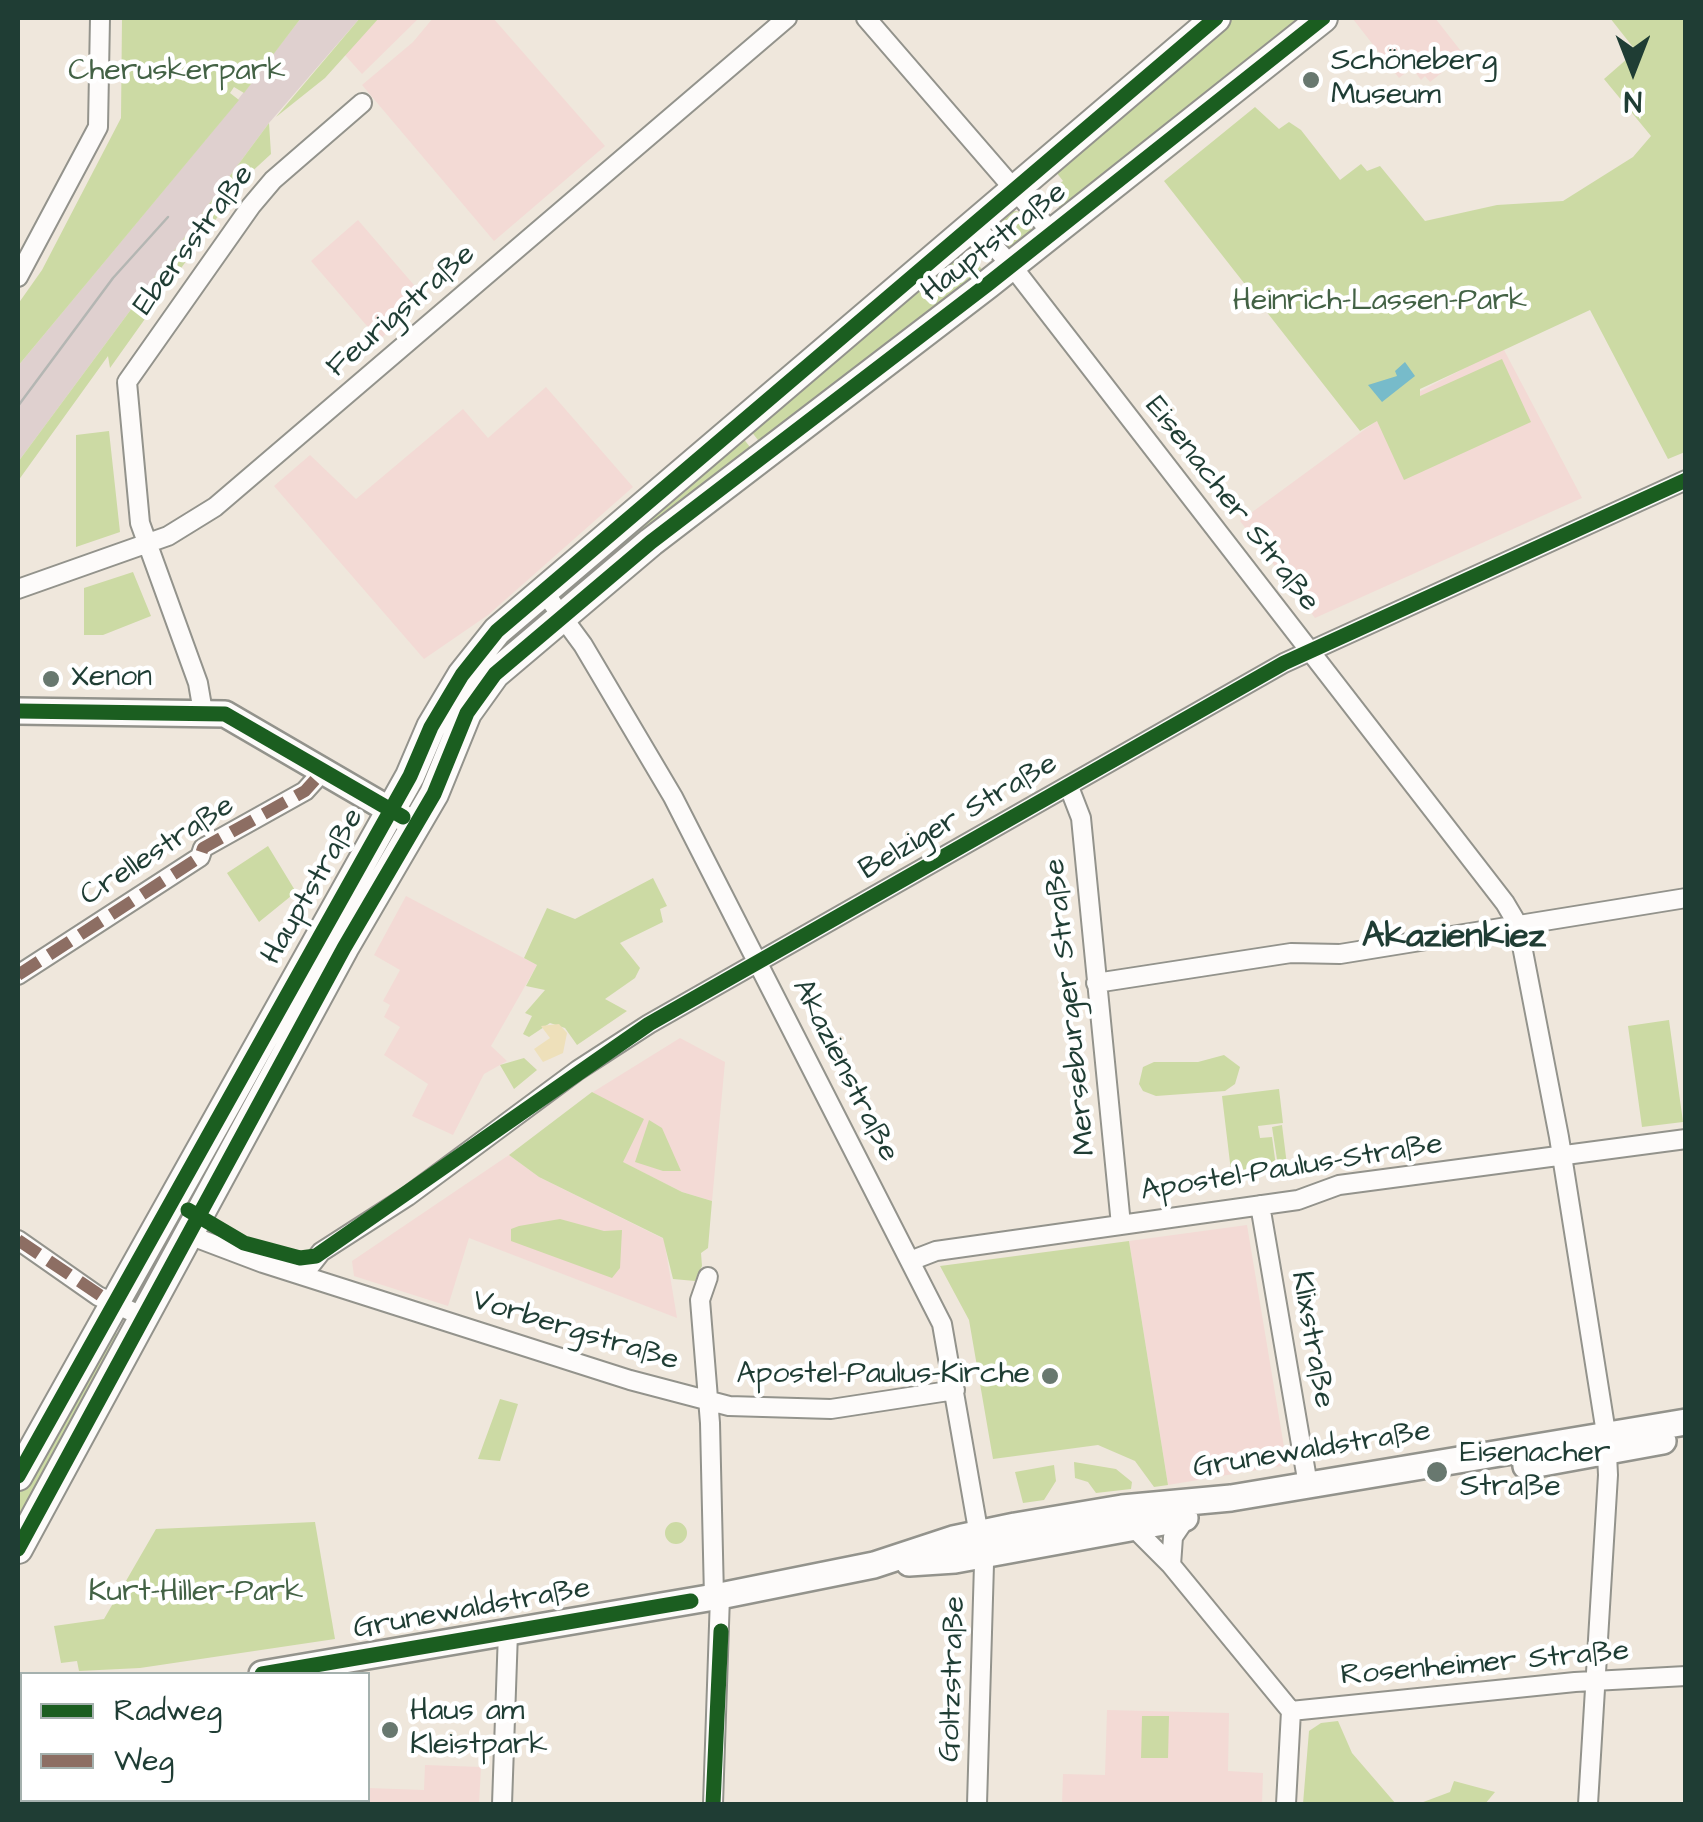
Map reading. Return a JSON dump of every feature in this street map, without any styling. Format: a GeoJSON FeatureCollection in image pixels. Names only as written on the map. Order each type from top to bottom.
{"type":"FeatureCollection","features":[{"type":"Feature","properties":{"kind":"main road","name":"Hauptstraße"},"geometry":{"type":"LineString","coordinates":[[18,1549],[434,794],[454,737],[482,690],[553,604],[1216,18]]}},
{"type":"Feature","properties":{"kind":"main road","name":"Hauptstraße"},"geometry":{"type":"LineString","coordinates":[[18,1476],[462,675],[498,631],[553,604],[1012,266],[1324,18]]}},
{"type":"Feature","properties":{"kind":"main road"},"geometry":{"type":"LineString","coordinates":[[18,711],[202,712],[234,717],[415,825]]}},
{"type":"Feature","properties":{"kind":"main road","name":"Grunewaldstraße"},"geometry":{"type":"LineString","coordinates":[[1068,1527],[1134,1527],[1607,1443],[1686,1422]]}},
{"type":"Feature","properties":{"kind":"main road","name":"Grunewaldstraße"},"geometry":{"type":"LineString","coordinates":[[274,1672],[717,1597],[1068,1527],[1308,1485],[1607,1443],[1686,1437]]}},
{"type":"Feature","properties":{"kind":"street"},"geometry":{"type":"LineString","coordinates":[[18,277],[98,128],[100,18]]}},
{"type":"Feature","properties":{"kind":"street","name":"Feurigstraße"},"geometry":{"type":"LineString","coordinates":[[18,590],[147,544],[215,506],[787,18]]}},
{"type":"Feature","properties":{"kind":"street"},"geometry":{"type":"LineString","coordinates":[[866,18],[1052,233]]}},
{"type":"Feature","properties":{"kind":"street","name":"Ebersstraße"},"geometry":{"type":"LineString","coordinates":[[147,544],[139,517],[126,382],[251,206],[273,180],[362,103]]}},
{"type":"Feature","properties":{"kind":"street","name":"Eisenacher Straße"},"geometry":{"type":"LineString","coordinates":[[976,227],[1012,266],[1506,903],[1518,925],[1562,1155],[1607,1443],[1588,1804]]}},
{"type":"Feature","properties":{"kind":"street","name":"Belziger Straße"},"geometry":{"type":"LineString","coordinates":[[303,1275],[321,1252],[475,1149],[578,1070],[758,964],[1309,650],[1686,480]]}},
{"type":"Feature","properties":{"kind":"street"},"geometry":{"type":"LineString","coordinates":[[147,544],[198,683],[202,712]]}},
{"type":"Feature","properties":{"kind":"street","name":"Akazienstraße"},"geometry":{"type":"LineString","coordinates":[[553,604],[674,797],[942,1324],[981,1544]]}},
{"type":"Feature","properties":{"kind":"street","name":"Crellestraße"},"geometry":{"type":"LineString","coordinates":[[18,975],[200,857],[203,848],[304,790],[324,770]]}},
{"type":"Feature","properties":{"kind":"street","name":"Merseburger Straße"},"geometry":{"type":"LineString","coordinates":[[1069,787],[1080,818],[1121,1225]]}},
{"type":"Feature","properties":{"kind":"street"},"geometry":{"type":"LineString","coordinates":[[1096,983],[1291,953],[1340,954],[1686,898]]}},
{"type":"Feature","properties":{"kind":"street","name":"Apostel-Paulus-Straße"},"geometry":{"type":"LineString","coordinates":[[910,1261],[936,1250],[1298,1200],[1339,1186],[1686,1139]]}},
{"type":"Feature","properties":{"kind":"street","name":"Klixstraße"},"geometry":{"type":"LineString","coordinates":[[1260,1205],[1308,1485]]}},
{"type":"Feature","properties":{"kind":"street","name":"Vorbergstraße"},"geometry":{"type":"LineString","coordinates":[[189,1234],[303,1275],[708,1402],[806,1411],[955,1390]]}},
{"type":"Feature","properties":{"kind":"street"},"geometry":{"type":"LineString","coordinates":[[18,1240],[113,1304],[146,1318]]}},
{"type":"Feature","properties":{"kind":"street"},"geometry":{"type":"LineString","coordinates":[[708,1277],[700,1300],[717,1597],[713,1804]]}},
{"type":"Feature","properties":{"kind":"street"},"geometry":{"type":"LineString","coordinates":[[1172,1566],[1173,1537],[1186,1518]]}},
{"type":"Feature","properties":{"kind":"street"},"geometry":{"type":"LineString","coordinates":[[1134,1527],[1172,1566],[1290,1712],[1286,1804]]}},
{"type":"Feature","properties":{"kind":"street","name":"Goltzstraße"},"geometry":{"type":"LineString","coordinates":[[977,1804],[981,1544]]}},
{"type":"Feature","properties":{"kind":"street"},"geometry":{"type":"LineString","coordinates":[[502,1804],[508,1632]]}},
{"type":"Feature","properties":{"kind":"street","name":"Rosenheimer Straße"},"geometry":{"type":"LineString","coordinates":[[1290,1712],[1595,1680],[1686,1676]]}},
{"type":"Feature","properties":{"kind":"shaded area"},"geometry":{"type":"Polygon","coordinates":[[[301,18],[360,18],[269,123],[18,462],[18,366],[226,115],[301,18]]]}},
{"type":"Feature","properties":{"kind":"shaded area"},"geometry":{"type":"Polygon","coordinates":[[[379,18],[419,18],[362,74],[344,54],[379,18]]]}},
{"type":"Feature","properties":{"kind":"shaded area"},"geometry":{"type":"Polygon","coordinates":[[[433,18],[493,18],[605,146],[494,241],[362,85],[413,42],[433,18]]]}},
{"type":"Feature","properties":{"kind":"shaded area"},"geometry":{"type":"Polygon","coordinates":[[[1435,18],[1464,55],[1430,82],[1425,76],[1421,80],[1412,68],[1399,78],[1353,19],[1435,18]]]}},
{"type":"Feature","properties":{"kind":"shaded area"},"geometry":{"type":"Polygon","coordinates":[[[358,220],[426,299],[379,340],[311,261],[358,220]]]}},
{"type":"Feature","properties":{"kind":"shaded area"},"geometry":{"type":"Polygon","coordinates":[[[1503,348],[1582,498],[1315,618],[1240,521],[1375,422],[1373,416],[1503,348]]]}},
{"type":"Feature","properties":{"kind":"shaded area"},"geometry":{"type":"Polygon","coordinates":[[[546,387],[633,487],[488,615],[424,659],[274,486],[310,455],[356,499],[463,409],[488,438],[546,387]]]}},
{"type":"Feature","properties":{"kind":"shaded area"},"geometry":{"type":"Polygon","coordinates":[[[406,896],[537,965],[491,1046],[507,1061],[484,1074],[453,1135],[412,1116],[428,1084],[384,1055],[400,1027],[384,1017],[390,1005],[383,1001],[400,970],[374,955],[406,896]]]}},
{"type":"Feature","properties":{"kind":"shaded area"},"geometry":{"type":"Polygon","coordinates":[[[680,1038],[725,1062],[712,1201],[682,1192],[622,1162],[593,1092],[680,1038]]]}},
{"type":"Feature","properties":{"kind":"shaded area"},"geometry":{"type":"Polygon","coordinates":[[[509,1155],[539,1177],[664,1239],[677,1318],[469,1238],[448,1306],[354,1276],[352,1261],[509,1155]]]}},
{"type":"Feature","properties":{"kind":"shaded area"},"geometry":{"type":"Polygon","coordinates":[[[1247,1225],[1287,1465],[1168,1485],[1129,1241],[1247,1225]]]}},
{"type":"Feature","properties":{"kind":"shaded area"},"geometry":{"type":"Polygon","coordinates":[[[1107,1710],[1229,1713],[1228,1771],[1263,1773],[1262,1804],[1062,1804],[1063,1774],[1105,1775],[1107,1710]]]}},
{"type":"Feature","properties":{"kind":"shaded area"},"geometry":{"type":"Polygon","coordinates":[[[18,1754],[20,1802],[284,1802],[18,1804],[18,1754]]]}},
{"type":"Feature","properties":{"kind":"shaded area"},"geometry":{"type":"Polygon","coordinates":[[[425,1765],[481,1767],[479,1804],[318,1804],[370,1802],[370,1788],[424,1790],[425,1765]]]}},
{"type":"Feature","properties":{"kind":"green space","name":"Cheruskerpark"},"geometry":{"type":"Polygon","coordinates":[[[122,18],[301,18],[244,93],[234,87],[230,93],[239,100],[18,366],[18,304],[42,270],[121,118],[122,18]]]}},
{"type":"Feature","properties":{"kind":"green space"},"geometry":{"type":"Polygon","coordinates":[[[360,18],[379,18],[325,78],[276,117],[360,18]]]}},
{"type":"Feature","properties":{"kind":"green space"},"geometry":{"type":"Polygon","coordinates":[[[1233,18],[1307,18],[1064,213],[1048,193],[1063,181],[1056,172],[1233,18]]]}},
{"type":"Feature","properties":{"kind":"green space","name":"Heinrich-Lassen-Park"},"geometry":{"type":"Polygon","coordinates":[[[1610,18],[1685,18],[1685,452],[1668,459],[1590,310],[1420,389],[1420,396],[1502,359],[1531,422],[1404,480],[1377,421],[1360,431],[1164,181],[1255,107],[1279,129],[1289,122],[1301,130],[1340,180],[1361,164],[1367,171],[1380,166],[1425,221],[1497,205],[1563,201],[1633,157],[1651,136],[1604,79],[1636,51],[1610,18]]]}},
{"type":"Feature","properties":{"kind":"green space"},"geometry":{"type":"Polygon","coordinates":[[[269,123],[271,154],[246,177],[110,368],[108,356],[18,481],[18,462],[269,123]]]}},
{"type":"Feature","properties":{"kind":"green space"},"geometry":{"type":"Polygon","coordinates":[[[1013,211],[1026,216],[1031,229],[1026,242],[1013,247],[1000,242],[995,229],[1000,216],[1013,211]]]}},
{"type":"Feature","properties":{"kind":"green space"},"geometry":{"type":"Polygon","coordinates":[[[965,249],[986,274],[761,444],[751,431],[965,249]]]}},
{"type":"Feature","properties":{"kind":"green space"},"geometry":{"type":"Polygon","coordinates":[[[109,431],[120,532],[76,547],[76,435],[109,431]]]}},
{"type":"Feature","properties":{"kind":"green space"},"geometry":{"type":"Polygon","coordinates":[[[743,438],[753,451],[586,583],[580,576],[743,438]]]}},
{"type":"Feature","properties":{"kind":"green space"},"geometry":{"type":"Polygon","coordinates":[[[133,572],[151,616],[103,635],[84,635],[84,588],[133,572]]]}},
{"type":"Feature","properties":{"kind":"green space"},"geometry":{"type":"Polygon","coordinates":[[[268,846],[296,892],[259,922],[227,873],[268,846]]]}},
{"type":"Feature","properties":{"kind":"green space"},"geometry":{"type":"Polygon","coordinates":[[[653,878],[667,906],[660,909],[663,922],[620,943],[640,968],[635,978],[605,999],[627,1011],[577,1045],[565,1028],[550,1023],[529,1037],[523,1034],[532,1016],[525,1013],[545,990],[526,986],[537,965],[524,958],[547,908],[575,919],[653,878]]]}},
{"type":"Feature","properties":{"kind":"green space"},"geometry":{"type":"Polygon","coordinates":[[[1669,1020],[1683,1122],[1642,1127],[1628,1026],[1669,1020]]]}},
{"type":"Feature","properties":{"kind":"green space"},"geometry":{"type":"Polygon","coordinates":[[[1224,1055],[1240,1067],[1235,1084],[1225,1091],[1156,1096],[1143,1091],[1139,1084],[1143,1067],[1154,1062],[1198,1062],[1224,1055]]]}},
{"type":"Feature","properties":{"kind":"green space"},"geometry":{"type":"Polygon","coordinates":[[[524,1058],[537,1070],[514,1089],[500,1065],[524,1058]]]}},
{"type":"Feature","properties":{"kind":"green space"},"geometry":{"type":"Polygon","coordinates":[[[1279,1089],[1283,1123],[1258,1126],[1260,1138],[1272,1137],[1276,1166],[1231,1171],[1222,1096],[1279,1089]]]}},
{"type":"Feature","properties":{"kind":"green space"},"geometry":{"type":"Polygon","coordinates":[[[592,1092],[644,1119],[623,1162],[682,1192],[712,1201],[708,1248],[701,1253],[702,1266],[695,1281],[673,1279],[663,1238],[539,1177],[509,1155],[592,1092]]]}},
{"type":"Feature","properties":{"kind":"green space"},"geometry":{"type":"Polygon","coordinates":[[[649,1120],[662,1128],[681,1171],[663,1171],[635,1162],[649,1120]]]}},
{"type":"Feature","properties":{"kind":"green space"},"geometry":{"type":"Polygon","coordinates":[[[1282,1125],[1287,1165],[1278,1166],[1272,1127],[1282,1125]]]}},
{"type":"Feature","properties":{"kind":"green space"},"geometry":{"type":"Polygon","coordinates":[[[560,1219],[604,1231],[622,1230],[620,1268],[612,1278],[511,1241],[511,1229],[560,1219]]]}},
{"type":"Feature","properties":{"kind":"green space"},"geometry":{"type":"Polygon","coordinates":[[[1129,1241],[1168,1485],[1154,1487],[1135,1461],[1098,1445],[993,1459],[969,1320],[940,1266],[1129,1241]]]}},
{"type":"Feature","properties":{"kind":"green space"},"geometry":{"type":"Polygon","coordinates":[[[108,1331],[125,1336],[18,1529],[18,1496],[108,1331]]]}},
{"type":"Feature","properties":{"kind":"green space"},"geometry":{"type":"Polygon","coordinates":[[[500,1399],[518,1404],[500,1461],[478,1459],[500,1399]]]}},
{"type":"Feature","properties":{"kind":"green space"},"geometry":{"type":"Polygon","coordinates":[[[1074,1462],[1116,1469],[1132,1482],[1131,1489],[1096,1493],[1088,1482],[1075,1478],[1074,1462]]]}},
{"type":"Feature","properties":{"kind":"green space"},"geometry":{"type":"Polygon","coordinates":[[[1054,1465],[1056,1481],[1044,1500],[1023,1503],[1015,1472],[1054,1465]]]}},
{"type":"Feature","properties":{"kind":"green space","name":"Kurt-Hiller-Park"},"geometry":{"type":"Polygon","coordinates":[[[315,1522],[335,1639],[140,1668],[79,1671],[77,1661],[61,1663],[54,1626],[104,1619],[156,1529],[315,1522]]]}},
{"type":"Feature","properties":{"kind":"green space"},"geometry":{"type":"Polygon","coordinates":[[[676,1522],[684,1525],[684,1541],[676,1544],[668,1541],[665,1533],[668,1525],[676,1522]]]}},
{"type":"Feature","properties":{"kind":"green space"},"geometry":{"type":"Polygon","coordinates":[[[1142,1716],[1169,1716],[1168,1758],[1141,1758],[1142,1716]]]}},
{"type":"Feature","properties":{"kind":"green space"},"geometry":{"type":"Polygon","coordinates":[[[1338,1721],[1352,1753],[1396,1804],[1303,1804],[1309,1731],[1321,1723],[1338,1721]]]}},
{"type":"Feature","properties":{"kind":"green space"},"geometry":{"type":"Polygon","coordinates":[[[1454,1781],[1495,1792],[1485,1804],[1418,1804],[1450,1792],[1454,1781]]]}},
{"type":"Feature","properties":{"kind":"sand"},"geometry":{"type":"Polygon","coordinates":[[[559,1024],[567,1033],[563,1053],[543,1062],[534,1049],[550,1038],[541,1026],[559,1024]]]}},
{"type":"Feature","properties":{"kind":"water"},"geometry":{"type":"Polygon","coordinates":[[[1405,362],[1415,376],[1382,402],[1368,385],[1397,376],[1395,371],[1405,362]]]}},
{"type":"Feature","properties":{"kind":"tram line"},"geometry":{"type":"LineString","coordinates":[[18,406],[113,278],[168,217]]}},
{"type":"Feature","properties":{"kind":"marked path"},"geometry":{"type":"LineString","coordinates":[[18,975],[200,857],[203,848],[305,791],[324,770]]}},
{"type":"Feature","properties":{"kind":"marked path"},"geometry":{"type":"LineString","coordinates":[[18,1240],[113,1304]]}},
{"type":"Feature","properties":{"kind":"cycle path"},"geometry":{"type":"LineString","coordinates":[[18,1476],[410,776],[431,727],[462,675],[497,631],[1216,18]]}},
{"type":"Feature","properties":{"kind":"cycle path"},"geometry":{"type":"LineString","coordinates":[[18,1549],[344,948],[434,794],[467,713],[495,674],[651,542],[988,284],[1323,18]]}},
{"type":"Feature","properties":{"kind":"cycle path"},"geometry":{"type":"LineString","coordinates":[[188,1210],[244,1243],[300,1258],[316,1256],[649,1024],[1284,663],[1686,480]]}},
{"type":"Feature","properties":{"kind":"cycle path"},"geometry":{"type":"LineString","coordinates":[[18,711],[225,714],[403,817]]}},
{"type":"Feature","properties":{"kind":"cycle path"},"geometry":{"type":"LineString","coordinates":[[274,1672],[691,1601]]}},
{"type":"Feature","properties":{"kind":"cycle path"},"geometry":{"type":"LineString","coordinates":[[713,1804],[721,1631]]}},
{"type":"Feature","properties":{"kind":"place","name":"Schöneberg Museum"},"geometry":{"type":"Point","coordinates":[1311,80]}},
{"type":"Feature","properties":{"kind":"place","name":"Xenon"},"geometry":{"type":"Point","coordinates":[51,679]}},
{"type":"Feature","properties":{"kind":"place","name":"Apostel-Paulus-Kirche"},"geometry":{"type":"Point","coordinates":[1050,1376]}},
{"type":"Feature","properties":{"kind":"place","name":"Eisenacher Straße"},"geometry":{"type":"Point","coordinates":[1437,1472]}},
{"type":"Feature","properties":{"kind":"place","name":"Haus am Kleistpark"},"geometry":{"type":"Point","coordinates":[390,1730]}},
{"type":"Feature","properties":{"kind":"district","name":"Akazienkiez"},"geometry":{"type":"Point","coordinates":[1454,939]}}]}
